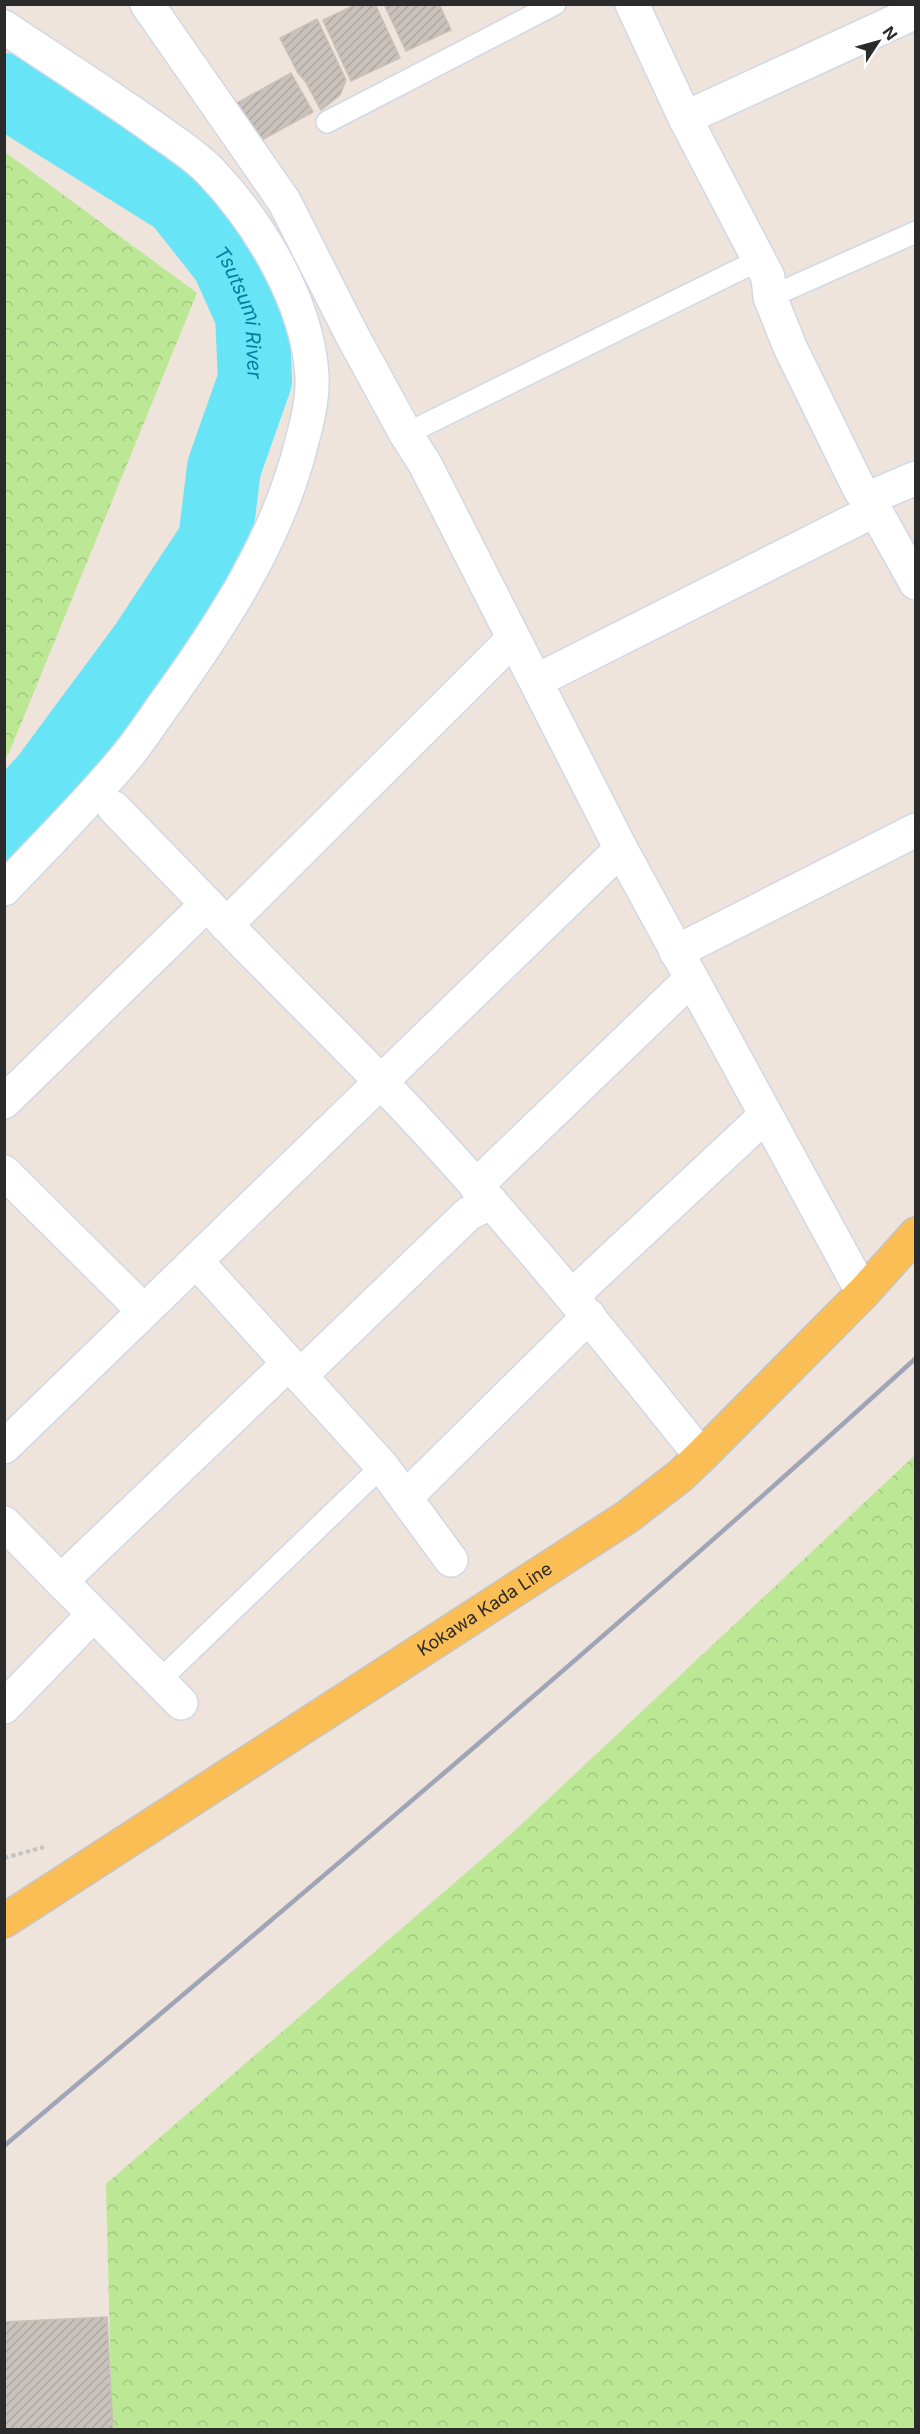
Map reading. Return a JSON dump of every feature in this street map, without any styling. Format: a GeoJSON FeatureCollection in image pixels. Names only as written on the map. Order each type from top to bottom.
{"type":"FeatureCollection","features":[{"type":"Feature","properties":{"kind":"main road","name":"Kokawa Kada Line"},"geometry":{"type":"LineString","coordinates":[[4,1921],[584,1545],[653,1496],[701,1456],[863,1293],[915,1234]]}},
{"type":"Feature","properties":{"kind":"street"},"geometry":{"type":"LineString","coordinates":[[147,4],[284,201],[352,336],[425,464],[621,849],[863,1293]]}},
{"type":"Feature","properties":{"kind":"street"},"geometry":{"type":"LineString","coordinates":[[632,4],[685,118],[768,277],[770,297],[790,347],[860,490],[871,505],[915,583]]}},
{"type":"Feature","properties":{"kind":"street"},"geometry":{"type":"LineString","coordinates":[[685,118],[874,16],[915,12]]}},
{"type":"Feature","properties":{"kind":"street"},"geometry":{"type":"LineString","coordinates":[[4,27],[87,80],[209,170],[249,217],[268,249],[294,304],[307,343],[312,377],[309,415],[296,467],[280,510],[239,592],[186,674],[128,754],[4,889]]}},
{"type":"Feature","properties":{"kind":"street"},"geometry":{"type":"LineString","coordinates":[[536,681],[871,505],[915,478]]}},
{"type":"Feature","properties":{"kind":"street"},"geometry":{"type":"LineString","coordinates":[[4,1102],[216,915],[513,639]]}},
{"type":"Feature","properties":{"kind":"street"},"geometry":{"type":"LineString","coordinates":[[114,808],[382,1083],[484,1194],[580,1306],[701,1456]]}},
{"type":"Feature","properties":{"kind":"street"},"geometry":{"type":"LineString","coordinates":[[61,1581],[468,1214],[684,966],[915,830]]}},
{"type":"Feature","properties":{"kind":"street"},"geometry":{"type":"LineString","coordinates":[[4,1447],[621,849]]}},
{"type":"Feature","properties":{"kind":"street"},"geometry":{"type":"LineString","coordinates":[[406,1497],[580,1306],[766,1115]]}},
{"type":"Feature","properties":{"kind":"street"},"geometry":{"type":"LineString","coordinates":[[7,1180],[144,1311]]}},
{"type":"Feature","properties":{"kind":"street"},"geometry":{"type":"LineString","coordinates":[[196,1261],[382,1466],[451,1560]]}},
{"type":"Feature","properties":{"kind":"street"},"geometry":{"type":"LineString","coordinates":[[4,1523],[170,1692]]}},
{"type":"Feature","properties":{"kind":"street"},"geometry":{"type":"LineString","coordinates":[[4,1707],[93,1615]]}},
{"type":"Feature","properties":{"kind":"lane"},"geometry":{"type":"LineString","coordinates":[[327,122],[555,4]]}},
{"type":"Feature","properties":{"kind":"lane"},"geometry":{"type":"LineString","coordinates":[[770,297],[915,232]]}},
{"type":"Feature","properties":{"kind":"lane"},"geometry":{"type":"LineString","coordinates":[[406,434],[759,260]]}},
{"type":"Feature","properties":{"kind":"lane"},"geometry":{"type":"LineString","coordinates":[[170,1692],[382,1466]]}},
{"type":"Feature","properties":{"kind":"green space"},"geometry":{"type":"Polygon","coordinates":[[[5,152],[197,293],[5,758],[5,152]]]}},
{"type":"Feature","properties":{"kind":"green space"},"geometry":{"type":"Polygon","coordinates":[[[915,1455],[915,2429],[112,2429],[106,2184],[511,1834],[915,1455]]]}},
{"type":"Feature","properties":{"kind":"building"},"geometry":{"type":"Polygon","coordinates":[[[357,4],[375,4],[400,58],[351,81],[323,20],[357,4]]]}},
{"type":"Feature","properties":{"kind":"building"},"geometry":{"type":"Polygon","coordinates":[[[384,4],[439,4],[451,30],[406,51],[384,4]]]}},
{"type":"Feature","properties":{"kind":"building"},"geometry":{"type":"Polygon","coordinates":[[[317,19],[346,80],[340,95],[321,110],[280,38],[317,19]]]}},
{"type":"Feature","properties":{"kind":"building"},"geometry":{"type":"Polygon","coordinates":[[[291,73],[313,112],[258,142],[237,103],[291,73]]]}},
{"type":"Feature","properties":{"kind":"building"},"geometry":{"type":"Polygon","coordinates":[[[107,2317],[113,2430],[4,2430],[4,2322],[107,2317]]]}},
{"type":"Feature","properties":{"kind":"waterway","name":"Tsutsumi River"},"geometry":{"type":"LineString","coordinates":[[4,90],[179,199],[228,261],[252,315],[255,380],[224,468],[215,541],[147,644],[47,779],[4,826]]}},
{"type":"Feature","properties":{"kind":"railway"},"geometry":{"type":"LineString","coordinates":[[4,2146],[578,1658],[916,1358]]}}]}
